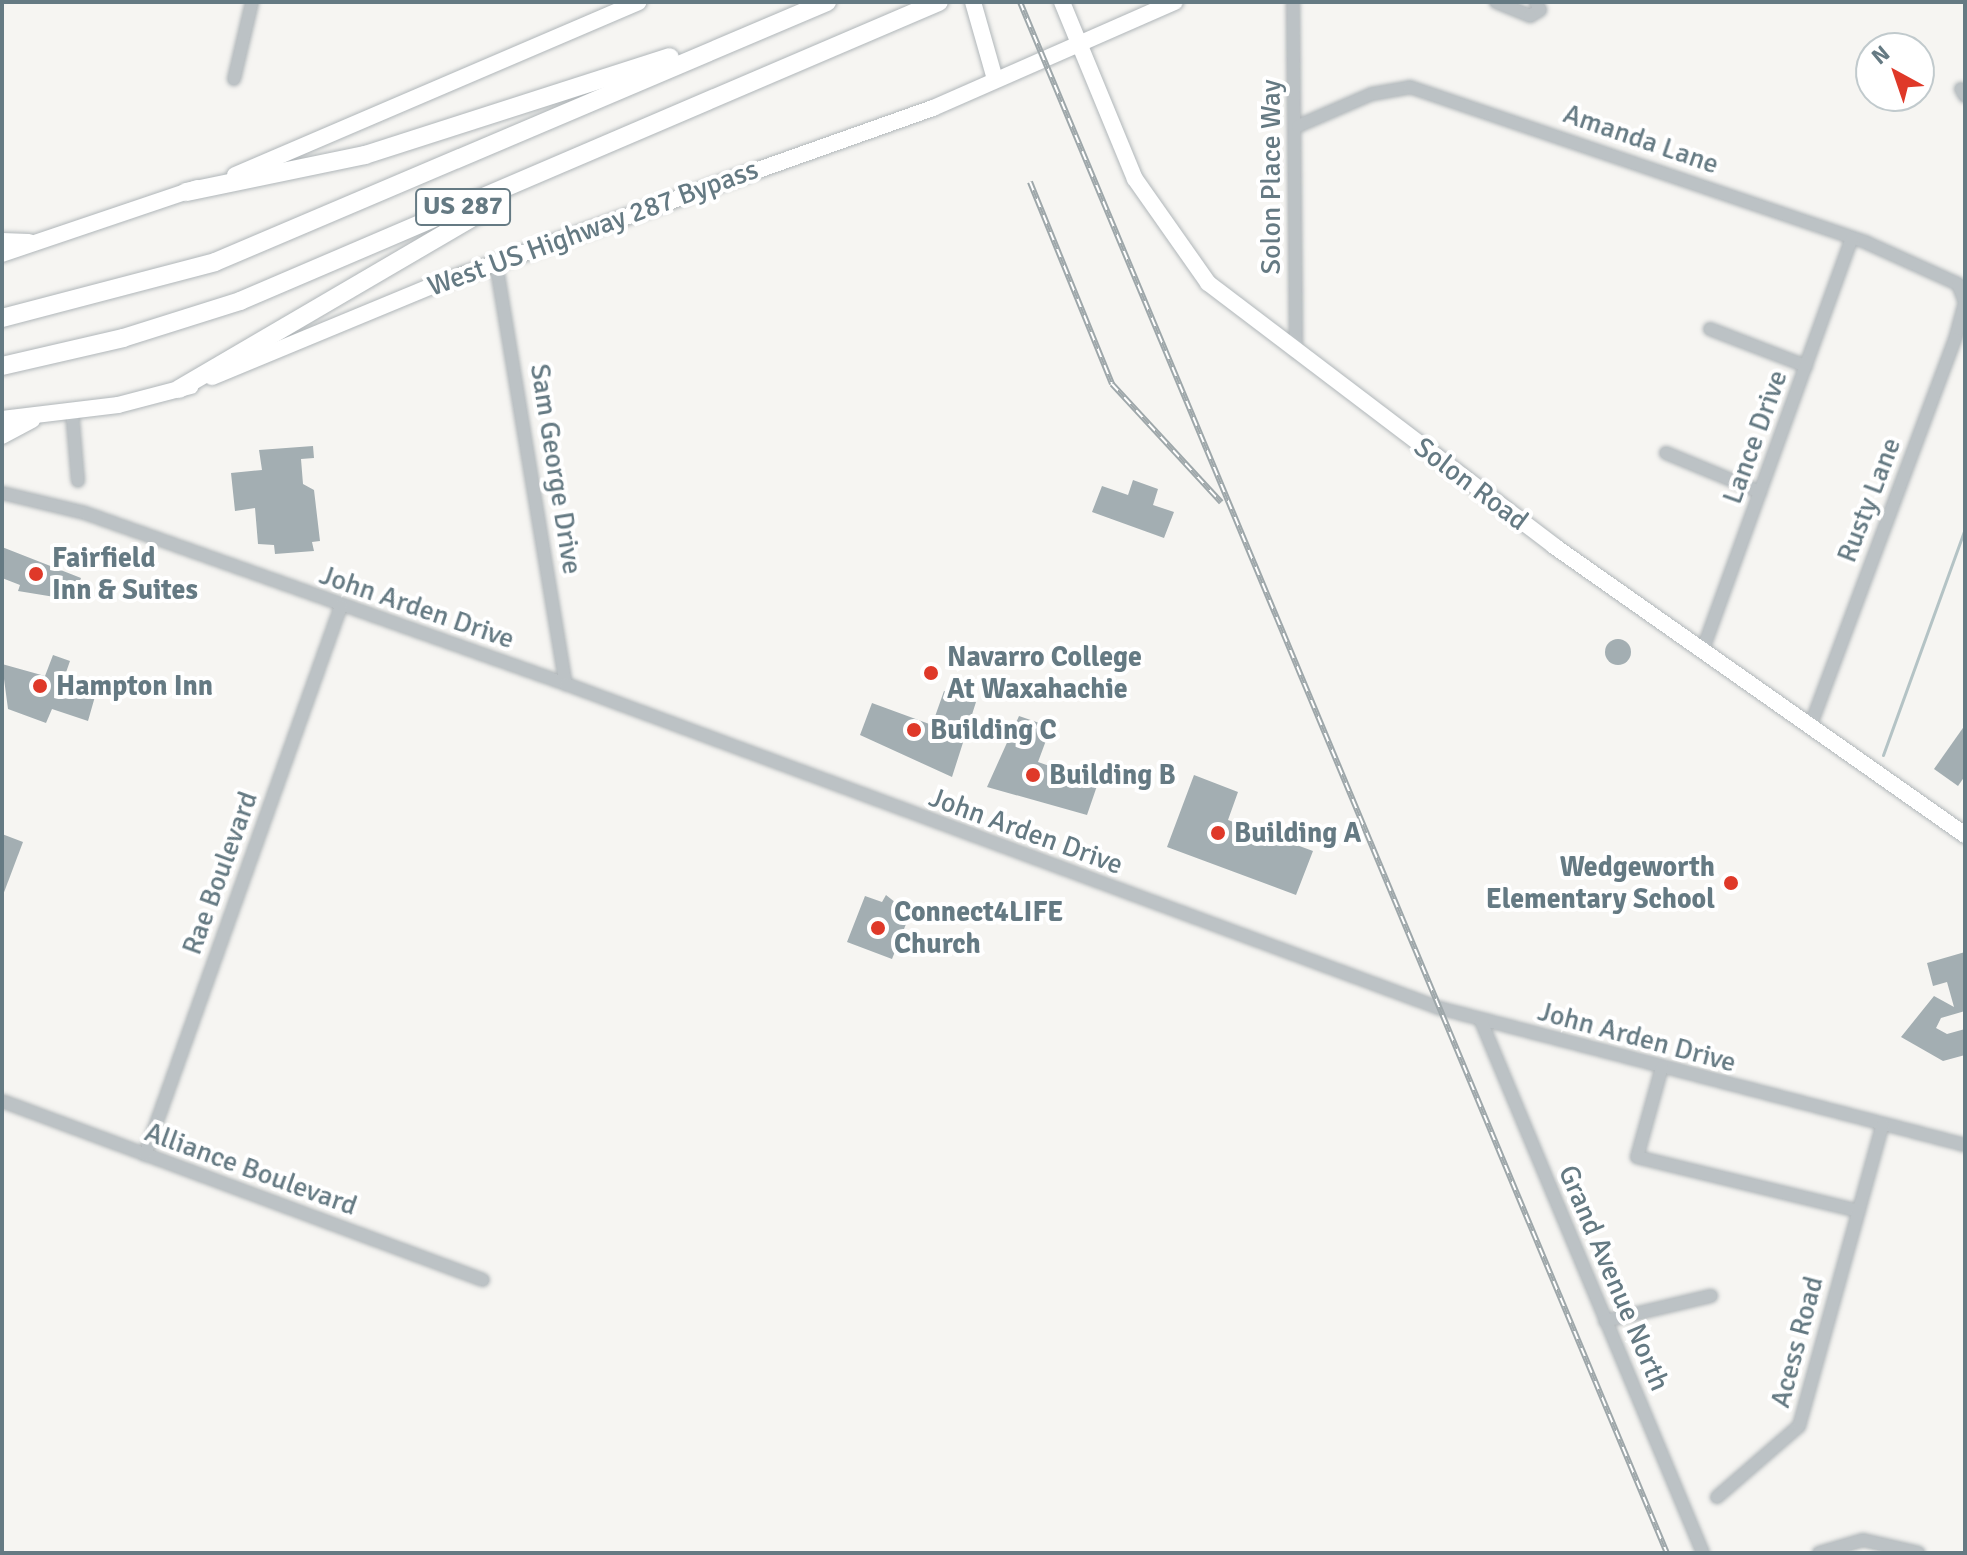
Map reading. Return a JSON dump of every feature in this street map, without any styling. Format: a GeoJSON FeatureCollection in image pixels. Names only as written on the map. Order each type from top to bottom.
{"type":"FeatureCollection","features":[{"type":"Feature","properties":{"kind":"highway","name":"US 287"},"geometry":{"type":"LineString","coordinates":[[2,318],[215,262],[827,2]]}},
{"type":"Feature","properties":{"kind":"highway","name":"US 287"},"geometry":{"type":"LineString","coordinates":[[2,366],[123,338],[240,301],[939,2]]}},
{"type":"Feature","properties":{"kind":"highway"},"geometry":{"type":"LineString","coordinates":[[186,192],[365,155],[691,50],[720,48]]}},
{"type":"Feature","properties":{"kind":"highway"},"geometry":{"type":"LineString","coordinates":[[179,389],[398,255],[636,131]]}},
{"type":"Feature","properties":{"kind":"main road"},"geometry":{"type":"LineString","coordinates":[[2,254],[292,155],[638,2]]}},
{"type":"Feature","properties":{"kind":"main road"},"geometry":{"type":"LineString","coordinates":[[973,2],[995,79]]}},
{"type":"Feature","properties":{"kind":"main road","name":"Solon Road"},"geometry":{"type":"LineString","coordinates":[[1062,2],[1135,179],[1185,257],[1296,353],[1702,652],[1965,835]]}},
{"type":"Feature","properties":{"kind":"main road","name":"West US Highway 287 Bypass"},"geometry":{"type":"LineString","coordinates":[[2,419],[72,411],[179,389],[496,263],[933,108],[1175,2]]}},
{"type":"Feature","properties":{"kind":"main road"},"geometry":{"type":"LineString","coordinates":[[2,241],[38,242]]}},
{"type":"Feature","properties":{"kind":"main road"},"geometry":{"type":"LineString","coordinates":[[2,436],[43,415]]}},
{"type":"Feature","properties":{"kind":"street"},"geometry":{"type":"LineString","coordinates":[[234,79],[252,2]]}},
{"type":"Feature","properties":{"kind":"street","name":"Solon Place Way"},"geometry":{"type":"LineString","coordinates":[[1293,2],[1298,126],[1296,353]]}},
{"type":"Feature","properties":{"kind":"street"},"geometry":{"type":"LineString","coordinates":[[1496,2],[1530,16],[1540,10],[1536,2]]}},
{"type":"Feature","properties":{"kind":"street","name":"Amanda Lane"},"geometry":{"type":"LineString","coordinates":[[1298,126],[1372,94],[1410,87],[1852,238],[1940,271],[1962,289]]}},
{"type":"Feature","properties":{"kind":"street","name":"Lance Drive"},"geometry":{"type":"LineString","coordinates":[[1702,652],[1852,238]]}},
{"type":"Feature","properties":{"kind":"street","name":"Sam George Drive"},"geometry":{"type":"LineString","coordinates":[[496,263],[566,684]]}},
{"type":"Feature","properties":{"kind":"street","name":"Rusty Lane"},"geometry":{"type":"LineString","coordinates":[[1810,727],[1955,339],[1962,289]]}},
{"type":"Feature","properties":{"kind":"street"},"geometry":{"type":"LineString","coordinates":[[1710,329],[1806,366]]}},
{"type":"Feature","properties":{"kind":"street"},"geometry":{"type":"LineString","coordinates":[[72,411],[78,481]]}},
{"type":"Feature","properties":{"kind":"street"},"geometry":{"type":"LineString","coordinates":[[1666,453],[1760,492]]}},
{"type":"Feature","properties":{"kind":"street","name":"John Arden Drive"},"geometry":{"type":"LineString","coordinates":[[2,493],[85,513],[566,684],[1481,1021],[1965,1145]]}},
{"type":"Feature","properties":{"kind":"street","name":"Rae Boulevard"},"geometry":{"type":"LineString","coordinates":[[145,1155],[341,606]]}},
{"type":"Feature","properties":{"kind":"street","name":"Grand Avenue North"},"geometry":{"type":"LineString","coordinates":[[1481,1021],[1703,1553]]}},
{"type":"Feature","properties":{"kind":"street"},"geometry":{"type":"LineString","coordinates":[[1662,1067],[1637,1157],[1858,1211]]}},
{"type":"Feature","properties":{"kind":"street","name":"Alliance Boulevard"},"geometry":{"type":"LineString","coordinates":[[2,1101],[483,1280]]}},
{"type":"Feature","properties":{"kind":"street","name":"Acess Road"},"geometry":{"type":"LineString","coordinates":[[1717,1497],[1799,1426],[1883,1124]]}},
{"type":"Feature","properties":{"kind":"street"},"geometry":{"type":"LineString","coordinates":[[1605,1321],[1711,1296]]}},
{"type":"Feature","properties":{"kind":"street"},"geometry":{"type":"LineString","coordinates":[[1819,1553],[1863,1540],[1919,1553]]}},
{"type":"Feature","properties":{"kind":"building"},"geometry":{"type":"Polygon","coordinates":[[[313,446],[314,458],[301,459],[303,484],[314,490],[320,541],[312,542],[314,551],[275,554],[274,545],[258,544],[255,508],[235,511],[231,473],[262,470],[259,450],[313,446]]]}},
{"type":"Feature","properties":{"kind":"building"},"geometry":{"type":"Polygon","coordinates":[[[1133,480],[1158,489],[1153,505],[1174,512],[1164,538],[1092,512],[1102,486],[1128,495],[1133,480]]]}},
{"type":"Feature","properties":{"kind":"building","name":"Fairfield Inn & Suites"},"geometry":{"type":"Polygon","coordinates":[[[2,547],[81,578],[73,600],[18,591],[20,585],[2,578],[2,547]]]}},
{"type":"Feature","properties":{"kind":"building"},"geometry":{"type":"Polygon","coordinates":[[[1618,639],[1627,643],[1631,652],[1627,661],[1618,665],[1609,661],[1605,652],[1609,643],[1618,639]]]}},
{"type":"Feature","properties":{"kind":"building","name":"Hampton Inn"},"geometry":{"type":"Polygon","coordinates":[[[53,655],[70,661],[63,681],[96,693],[88,721],[52,709],[46,723],[8,709],[2,664],[45,676],[53,655]]]}},
{"type":"Feature","properties":{"kind":"building","name":"Building C"},"geometry":{"type":"Polygon","coordinates":[[[944,691],[976,702],[952,777],[860,735],[872,703],[932,725],[944,691]]]}},
{"type":"Feature","properties":{"kind":"building","name":"Building B"},"geometry":{"type":"Polygon","coordinates":[[[1019,716],[1051,727],[1038,762],[1098,783],[1087,815],[987,787],[1019,716]]]}},
{"type":"Feature","properties":{"kind":"building"},"geometry":{"type":"Polygon","coordinates":[[[1965,725],[1965,776],[1958,786],[1934,769],[1965,725]]]}},
{"type":"Feature","properties":{"kind":"building","name":"Building A"},"geometry":{"type":"Polygon","coordinates":[[[1194,775],[1238,792],[1228,820],[1313,851],[1296,895],[1167,847],[1194,775]]]}},
{"type":"Feature","properties":{"kind":"building"},"geometry":{"type":"Polygon","coordinates":[[[2,834],[23,842],[3,895],[2,895],[2,834]]]}},
{"type":"Feature","properties":{"kind":"building","name":"Connect4LIFE Church"},"geometry":{"type":"Polygon","coordinates":[[[886,895],[910,914],[892,959],[847,942],[865,896],[882,902],[886,895]]]}},
{"type":"Feature","properties":{"kind":"building"},"geometry":{"type":"Polygon","coordinates":[[[1965,952],[1965,1011],[1941,1018],[1936,1028],[1947,1034],[1965,1029],[1965,1055],[1943,1061],[1901,1037],[1934,996],[1954,1007],[1947,982],[1933,986],[1927,963],[1965,952]]]}},
{"type":"Feature","properties":{"kind":"waterway"},"geometry":{"type":"LineString","coordinates":[[1883,755],[1965,529]]}},
{"type":"Feature","properties":{"kind":"railway"},"geometry":{"type":"LineString","coordinates":[[1020,2],[1667,1553]]}},
{"type":"Feature","properties":{"kind":"railway"},"geometry":{"type":"LineString","coordinates":[[1030,182],[1112,384],[1221,502]]}},
{"type":"Feature","properties":{"kind":"place","name":"Fairfield Inn & Suites"},"geometry":{"type":"Point","coordinates":[36,574]}},
{"type":"Feature","properties":{"kind":"place","name":"Navarro College At Waxahachie"},"geometry":{"type":"Point","coordinates":[931,673]}},
{"type":"Feature","properties":{"kind":"place","name":"Hampton Inn"},"geometry":{"type":"Point","coordinates":[40,686]}},
{"type":"Feature","properties":{"kind":"place","name":"Building C"},"geometry":{"type":"Point","coordinates":[914,730]}},
{"type":"Feature","properties":{"kind":"place","name":"Building B"},"geometry":{"type":"Point","coordinates":[1033,775]}},
{"type":"Feature","properties":{"kind":"place","name":"Building A"},"geometry":{"type":"Point","coordinates":[1218,833]}},
{"type":"Feature","properties":{"kind":"place","name":"Wedgeworth Elementary School"},"geometry":{"type":"Point","coordinates":[1731,883]}},
{"type":"Feature","properties":{"kind":"place","name":"Connect4LIFE Church"},"geometry":{"type":"Point","coordinates":[878,928]}}]}
